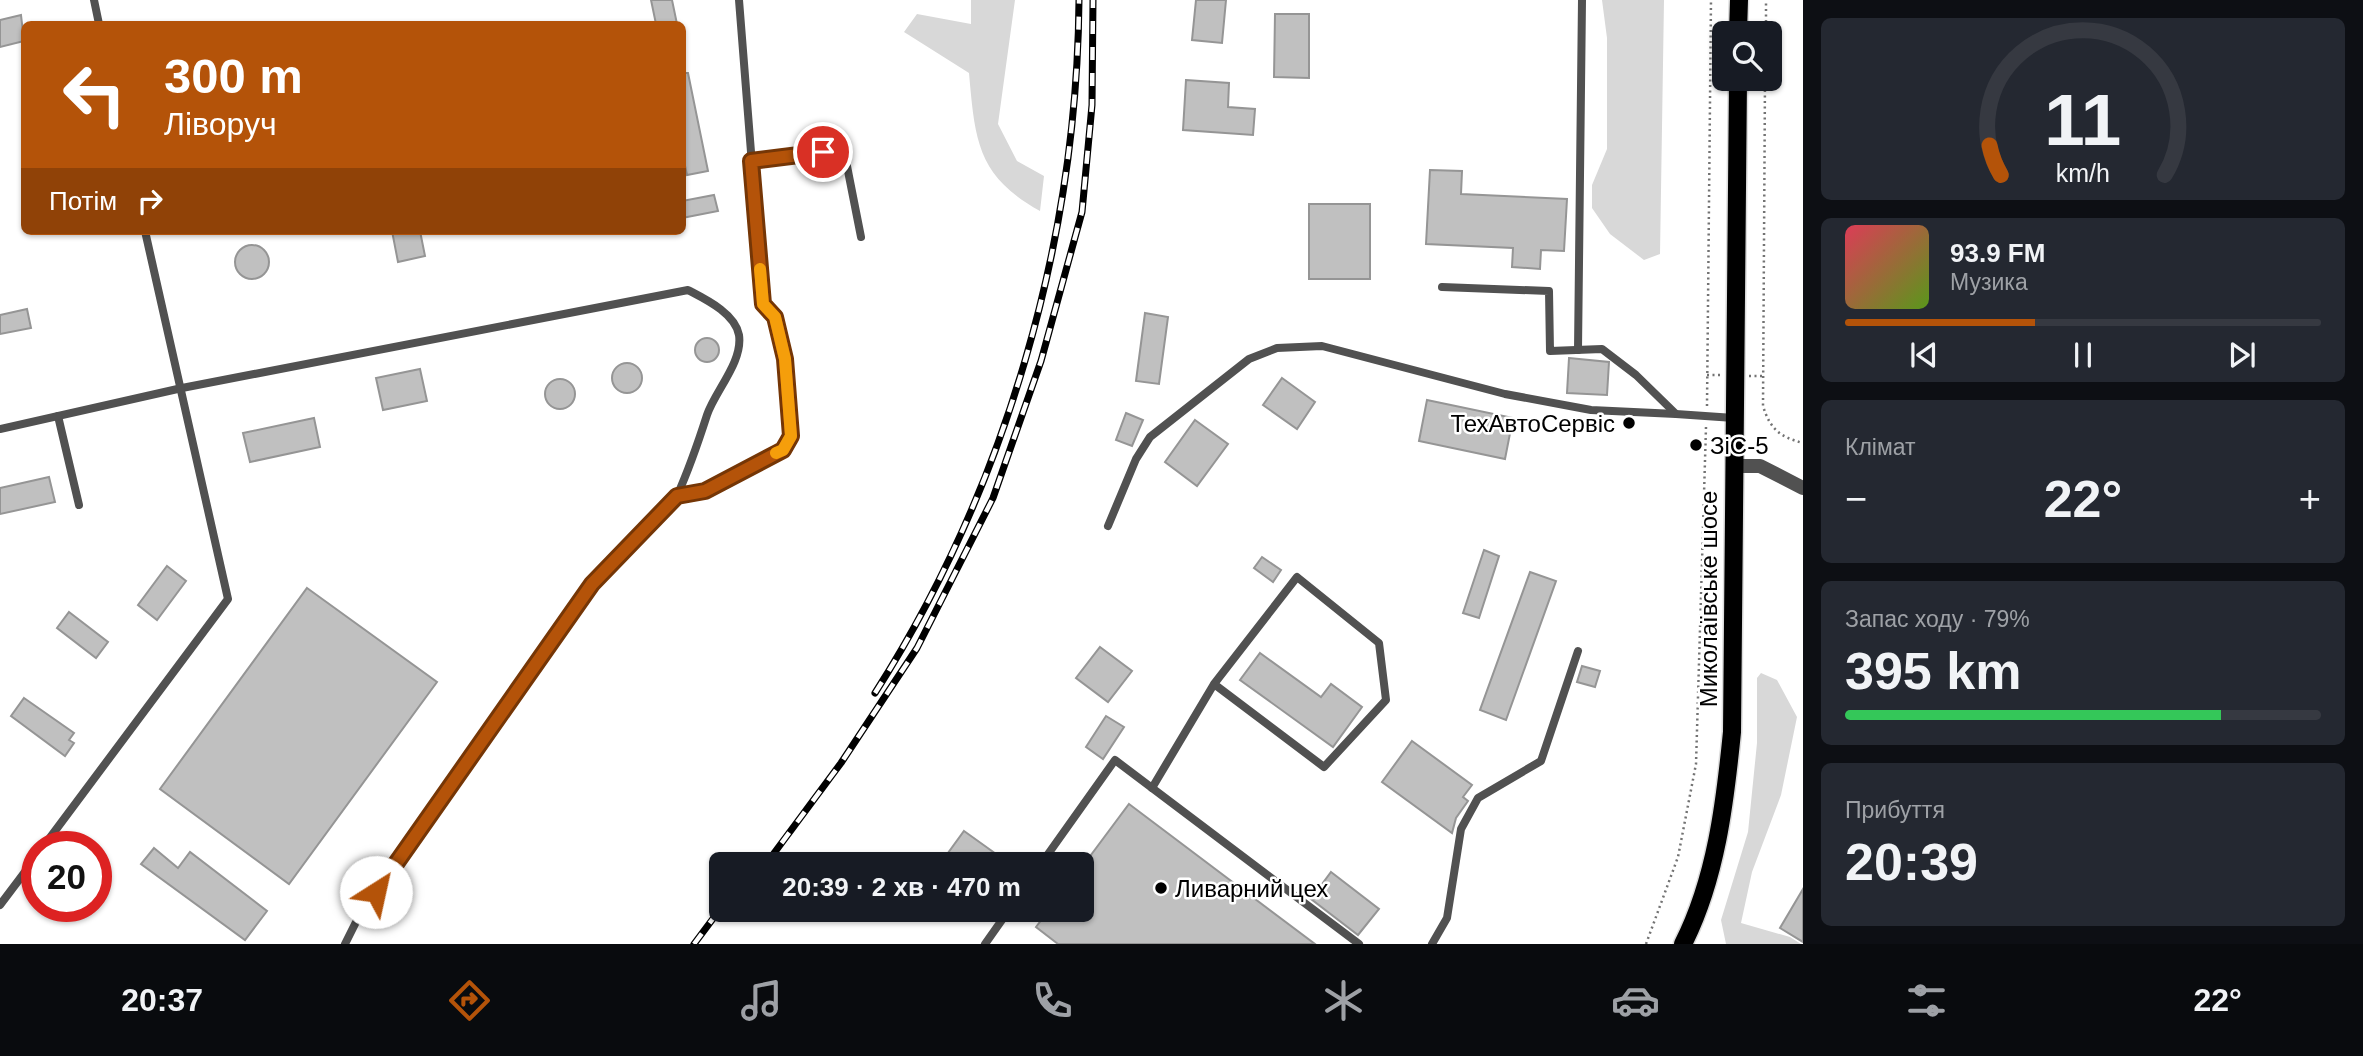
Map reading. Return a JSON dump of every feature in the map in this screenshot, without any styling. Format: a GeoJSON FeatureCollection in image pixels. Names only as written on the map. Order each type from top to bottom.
{"type":"FeatureCollection","features":[{"type":"Feature","properties":{"kind":"main road"},"geometry":{"type":"LineString","coordinates":[[1738,21],[1739,0]]}},
{"type":"Feature","properties":{"kind":"main road","name":"Миколаївське шосе"},"geometry":{"type":"LineString","coordinates":[[1687,940],[1714,853],[1726,791],[1732,732],[1738,91]]}},
{"type":"Feature","properties":{"kind":"street"},"geometry":{"type":"LineString","coordinates":[[1733,466],[1760,466],[1803,488]]}},
{"type":"Feature","properties":{"kind":"lane"},"geometry":{"type":"LineString","coordinates":[[94,0],[98,21]]}},
{"type":"Feature","properties":{"kind":"lane"},"geometry":{"type":"LineString","coordinates":[[677,496],[705,491],[730,480],[768,456],[783,450],[791,436],[785,359],[775,317],[763,304],[739,0]]}},
{"type":"Feature","properties":{"kind":"lane"},"geometry":{"type":"LineString","coordinates":[[1578,350],[1582,0]]}},
{"type":"Feature","properties":{"kind":"lane"},"geometry":{"type":"LineString","coordinates":[[751,161],[823,152],[838,158],[847,166],[861,237]]}},
{"type":"Feature","properties":{"kind":"lane"},"geometry":{"type":"LineString","coordinates":[[55,831],[228,599],[183,388],[146,235]]}},
{"type":"Feature","properties":{"kind":"lane"},"geometry":{"type":"LineString","coordinates":[[1442,287],[1549,291],[1550,351],[1602,349],[1636,375],[1676,414]]}},
{"type":"Feature","properties":{"kind":"lane"},"geometry":{"type":"LineString","coordinates":[[0,429],[183,388],[688,290],[723,312],[739,333],[738,350],[707,416],[704,432],[677,496],[592,584],[360,914],[345,944]]}},
{"type":"Feature","properties":{"kind":"lane"},"geometry":{"type":"LineString","coordinates":[[1108,526],[1136,459],[1150,437],[1249,359],[1278,348],[1322,346],[1505,394],[1591,410],[1734,418]]}},
{"type":"Feature","properties":{"kind":"lane"},"geometry":{"type":"LineString","coordinates":[[58,416],[79,505]]}},
{"type":"Feature","properties":{"kind":"lane"},"geometry":{"type":"LineString","coordinates":[[1152,788],[1214,684],[1297,577],[1379,643],[1386,700],[1324,767],[1214,684]]}},
{"type":"Feature","properties":{"kind":"lane"},"geometry":{"type":"LineString","coordinates":[[1432,944],[1447,918],[1461,829],[1478,798],[1541,761],[1578,651]]}},
{"type":"Feature","properties":{"kind":"lane"},"geometry":{"type":"LineString","coordinates":[[1050,852],[1115,760],[1359,944]]}},
{"type":"Feature","properties":{"kind":"lane"},"geometry":{"type":"LineString","coordinates":[[0,905],[21,877]]}},
{"type":"Feature","properties":{"kind":"lane"},"geometry":{"type":"LineString","coordinates":[[985,944],[1001,922]]}},
{"type":"Feature","properties":{"kind":"path"},"geometry":{"type":"LineString","coordinates":[[1646,944],[1678,857],[1696,764],[1706,416],[1711,0]]}},
{"type":"Feature","properties":{"kind":"path"},"geometry":{"type":"LineString","coordinates":[[1766,0],[1766,21]]}},
{"type":"Feature","properties":{"kind":"path"},"geometry":{"type":"LineString","coordinates":[[1765,91],[1763,406],[1769,425],[1783,437],[1803,443]]}},
{"type":"Feature","properties":{"kind":"shaded area"},"geometry":{"type":"Polygon","coordinates":[[[971,0],[1015,0],[998,124],[1017,161],[1044,176],[1040,211],[1019,198],[991,170],[977,137],[969,73],[904,32],[917,14],[971,24],[971,0]]]}},
{"type":"Feature","properties":{"kind":"shaded area"},"geometry":{"type":"Polygon","coordinates":[[[1602,0],[1664,0],[1660,254],[1644,260],[1610,234],[1592,208],[1592,185],[1607,149],[1607,38],[1602,0]]]}},
{"type":"Feature","properties":{"kind":"shaded area"},"geometry":{"type":"Polygon","coordinates":[[[1761,673],[1777,680],[1797,717],[1781,795],[1752,872],[1741,923],[1790,937],[1801,944],[1726,944],[1721,920],[1748,832],[1757,743],[1757,678],[1761,673]]]}},
{"type":"Feature","properties":{"kind":"building"},"geometry":{"type":"Polygon","coordinates":[[[651,0],[672,0],[676,21],[655,21],[651,0]]]}},
{"type":"Feature","properties":{"kind":"building"},"geometry":{"type":"Polygon","coordinates":[[[1196,0],[1226,0],[1222,43],[1192,40],[1196,0]]]}},
{"type":"Feature","properties":{"kind":"building"},"geometry":{"type":"Polygon","coordinates":[[[1275,14],[1309,14],[1309,78],[1274,77],[1275,14]]]}},
{"type":"Feature","properties":{"kind":"building"},"geometry":{"type":"Polygon","coordinates":[[[21,15],[21,42],[0,47],[0,20],[21,15]]]}},
{"type":"Feature","properties":{"kind":"building"},"geometry":{"type":"Polygon","coordinates":[[[686,73],[688,73],[708,171],[687,175],[686,73]]]}},
{"type":"Feature","properties":{"kind":"building"},"geometry":{"type":"Polygon","coordinates":[[[1186,80],[1229,83],[1228,107],[1255,109],[1253,135],[1183,130],[1186,80]]]}},
{"type":"Feature","properties":{"kind":"building"},"geometry":{"type":"Polygon","coordinates":[[[1430,170],[1462,171],[1461,194],[1567,199],[1564,251],[1541,250],[1540,269],[1512,267],[1513,248],[1426,244],[1430,170]]]}},
{"type":"Feature","properties":{"kind":"building"},"geometry":{"type":"Polygon","coordinates":[[[714,195],[718,211],[686,217],[686,200],[714,195]]]}},
{"type":"Feature","properties":{"kind":"building"},"geometry":{"type":"Polygon","coordinates":[[[1309,204],[1370,204],[1370,279],[1309,279],[1309,204]]]}},
{"type":"Feature","properties":{"kind":"building"},"geometry":{"type":"Polygon","coordinates":[[[393,235],[421,235],[425,256],[398,262],[393,235]]]}},
{"type":"Feature","properties":{"kind":"building"},"geometry":{"type":"Polygon","coordinates":[[[252,245],[264,250],[269,262],[264,274],[252,279],[240,274],[235,262],[240,250],[252,245]]]}},
{"type":"Feature","properties":{"kind":"building"},"geometry":{"type":"Polygon","coordinates":[[[27,309],[31,328],[0,334],[0,315],[27,309]]]}},
{"type":"Feature","properties":{"kind":"building"},"geometry":{"type":"Polygon","coordinates":[[[1145,313],[1168,317],[1159,384],[1136,381],[1145,313]]]}},
{"type":"Feature","properties":{"kind":"building"},"geometry":{"type":"Polygon","coordinates":[[[707,338],[715,342],[719,350],[715,358],[707,362],[699,358],[695,350],[699,342],[707,338]]]}},
{"type":"Feature","properties":{"kind":"building"},"geometry":{"type":"Polygon","coordinates":[[[1569,358],[1609,362],[1607,395],[1567,393],[1569,358]]]}},
{"type":"Feature","properties":{"kind":"building"},"geometry":{"type":"Polygon","coordinates":[[[627,363],[633,364],[641,372],[641,384],[633,392],[627,393],[621,392],[613,384],[612,378],[613,372],[621,364],[627,363]]]}},
{"type":"Feature","properties":{"kind":"building"},"geometry":{"type":"Polygon","coordinates":[[[420,369],[427,401],[383,410],[376,378],[420,369]]]}},
{"type":"Feature","properties":{"kind":"building"},"geometry":{"type":"Polygon","coordinates":[[[1282,378],[1315,402],[1297,429],[1263,405],[1282,378]]]}},
{"type":"Feature","properties":{"kind":"building"},"geometry":{"type":"Polygon","coordinates":[[[560,379],[566,380],[574,388],[574,400],[566,408],[560,409],[554,408],[546,400],[545,394],[546,388],[554,380],[560,379]]]}},
{"type":"Feature","properties":{"kind":"building"},"geometry":{"type":"Polygon","coordinates":[[[1427,400],[1513,418],[1505,459],[1419,441],[1427,400]]]}},
{"type":"Feature","properties":{"kind":"building"},"geometry":{"type":"Polygon","coordinates":[[[1126,413],[1143,420],[1132,446],[1116,440],[1126,413]]]}},
{"type":"Feature","properties":{"kind":"building"},"geometry":{"type":"Polygon","coordinates":[[[314,418],[320,447],[250,462],[243,433],[314,418]]]}},
{"type":"Feature","properties":{"kind":"building"},"geometry":{"type":"Polygon","coordinates":[[[1195,420],[1228,444],[1197,486],[1165,462],[1195,420]]]}},
{"type":"Feature","properties":{"kind":"building"},"geometry":{"type":"Polygon","coordinates":[[[49,477],[55,502],[0,514],[0,488],[49,477]]]}},
{"type":"Feature","properties":{"kind":"building"},"geometry":{"type":"Polygon","coordinates":[[[1484,550],[1499,556],[1479,618],[1463,613],[1484,550]]]}},
{"type":"Feature","properties":{"kind":"building"},"geometry":{"type":"Polygon","coordinates":[[[1262,557],[1281,570],[1273,582],[1254,568],[1262,557]]]}},
{"type":"Feature","properties":{"kind":"building"},"geometry":{"type":"Polygon","coordinates":[[[167,566],[186,581],[157,620],[138,605],[167,566]]]}},
{"type":"Feature","properties":{"kind":"building"},"geometry":{"type":"Polygon","coordinates":[[[1530,572],[1556,581],[1506,720],[1480,710],[1530,572]]]}},
{"type":"Feature","properties":{"kind":"building"},"geometry":{"type":"Polygon","coordinates":[[[307,588],[437,682],[289,884],[160,789],[307,588]]]}},
{"type":"Feature","properties":{"kind":"building"},"geometry":{"type":"Polygon","coordinates":[[[69,612],[108,642],[96,658],[57,628],[69,612]]]}},
{"type":"Feature","properties":{"kind":"building"},"geometry":{"type":"Polygon","coordinates":[[[1100,647],[1132,671],[1108,702],[1076,678],[1100,647]]]}},
{"type":"Feature","properties":{"kind":"building"},"geometry":{"type":"Polygon","coordinates":[[[1260,653],[1321,697],[1331,684],[1362,707],[1333,747],[1240,680],[1260,653]]]}},
{"type":"Feature","properties":{"kind":"building"},"geometry":{"type":"Polygon","coordinates":[[[1582,666],[1600,671],[1595,687],[1577,682],[1582,666]]]}},
{"type":"Feature","properties":{"kind":"building"},"geometry":{"type":"Polygon","coordinates":[[[24,698],[74,733],[69,740],[74,743],[65,756],[11,716],[24,698]]]}},
{"type":"Feature","properties":{"kind":"building"},"geometry":{"type":"Polygon","coordinates":[[[1106,716],[1124,727],[1103,759],[1086,747],[1106,716]]]}},
{"type":"Feature","properties":{"kind":"building"},"geometry":{"type":"Polygon","coordinates":[[[1412,741],[1472,785],[1463,797],[1468,801],[1456,818],[1452,833],[1382,782],[1412,741]]]}},
{"type":"Feature","properties":{"kind":"building","name":"Ливарний цех"},"geometry":{"type":"Polygon","coordinates":[[[1129,804],[1315,944],[1058,944],[1036,927],[1040,922],[1094,922],[1093,852],[1129,804]]]}},
{"type":"Feature","properties":{"kind":"building"},"geometry":{"type":"Polygon","coordinates":[[[964,831],[993,852],[949,852],[964,831]]]}},
{"type":"Feature","properties":{"kind":"building"},"geometry":{"type":"Polygon","coordinates":[[[154,848],[178,868],[190,852],[267,911],[245,940],[141,864],[154,848]]]}},
{"type":"Feature","properties":{"kind":"building"},"geometry":{"type":"Polygon","coordinates":[[[1331,872],[1379,909],[1358,935],[1311,899],[1331,872]]]}},
{"type":"Feature","properties":{"kind":"building"},"geometry":{"type":"Polygon","coordinates":[[[1803,889],[1803,942],[1780,928],[1803,889]]]}},
{"type":"Feature","properties":{"kind":"railway"},"geometry":{"type":"LineString","coordinates":[[875,693],[921,615],[961,533],[996,448],[1025,361],[1048,272],[1065,182],[1075,91],[1079,0]]}},
{"type":"Feature","properties":{"kind":"railway"},"geometry":{"type":"LineString","coordinates":[[775,852],[841,763],[917,648],[993,498],[1041,361],[1082,212],[1092,105],[1093,0]]}},
{"type":"Feature","properties":{"kind":"railway"},"geometry":{"type":"LineString","coordinates":[[694,944],[710,922]]}},
{"type":"Feature","properties":{"kind":"slow traffic"},"geometry":{"type":"LineString","coordinates":[[760,269],[763,304],[775,317],[785,359],[791,436],[783,450],[776,453]]}},
{"type":"Feature","properties":{"kind":"place","name":"ТехАвтоСервіс"},"geometry":{"type":"Point","coordinates":[1629,423]}},
{"type":"Feature","properties":{"kind":"place","name":"ЗіС-5"},"geometry":{"type":"Point","coordinates":[1696,445]}},
{"type":"Feature","properties":{"kind":"place","name":"Ливарний цех"},"geometry":{"type":"Point","coordinates":[1161,888]}},
{"type":"Feature","properties":{"kind":"route"},"geometry":{"type":"LineString","coordinates":[[376,892],[592,584],[677,496],[705,491],[783,450],[791,436],[785,359],[775,317],[763,304],[751,161],[823,152]]}}]}
